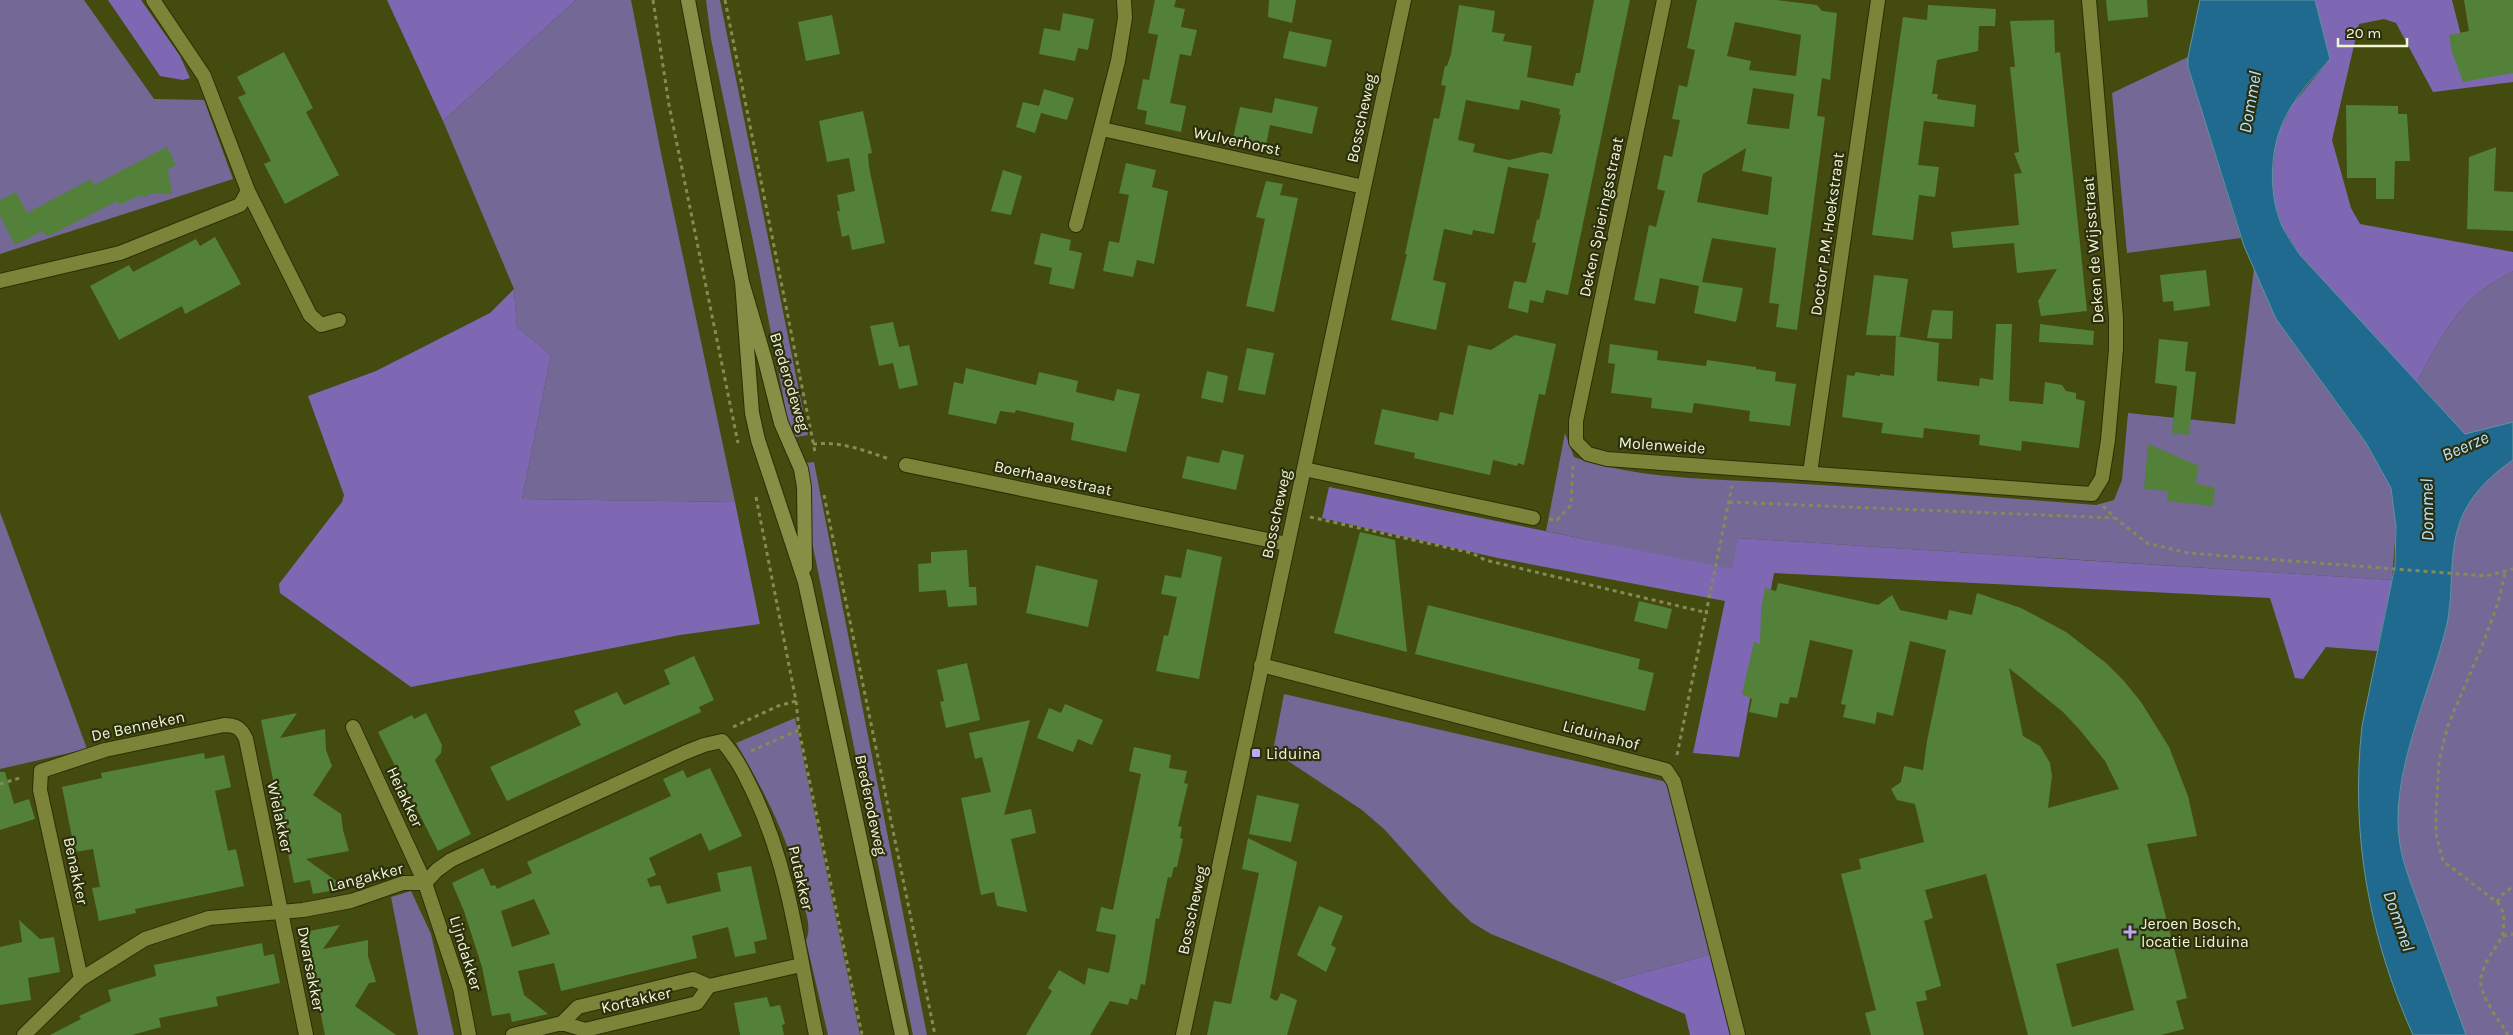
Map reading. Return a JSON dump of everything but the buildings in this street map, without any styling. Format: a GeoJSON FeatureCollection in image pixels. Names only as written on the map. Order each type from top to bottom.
{"type":"FeatureCollection","features":[{"type":"Feature","properties":{"kind":"main road","name":"Brederodeweg"},"geometry":{"type":"LineString","coordinates":[[688,0],[742,282],[779,416],[801,469],[804,487],[805,582]]}},
{"type":"Feature","properties":{"kind":"main road","name":"Brederodeweg"},"geometry":{"type":"LineString","coordinates":[[742,282],[752,413],[758,440],[768,464],[805,582],[902,1035]]}},
{"type":"Feature","properties":{"kind":"street"},"geometry":{"type":"LineString","coordinates":[[153,0],[204,76],[248,191],[310,315],[321,324],[339,320]]}},
{"type":"Feature","properties":{"kind":"street"},"geometry":{"type":"LineString","coordinates":[[1076,225],[1118,61],[1125,18],[1124,0]]}},
{"type":"Feature","properties":{"kind":"street","name":"Bosscheweg"},"geometry":{"type":"LineString","coordinates":[[1183,1035],[1404,0]]}},
{"type":"Feature","properties":{"kind":"street","name":"Deken Spieringsstraat"},"geometry":{"type":"LineString","coordinates":[[1576,442],[1576,421],[1664,0]]}},
{"type":"Feature","properties":{"kind":"street","name":"Doctor P.M. Hoekstraat"},"geometry":{"type":"LineString","coordinates":[[1810,473],[1878,0]]}},
{"type":"Feature","properties":{"kind":"street","name":"Deken de Wijsstraat"},"geometry":{"type":"LineString","coordinates":[[2089,0],[2116,317],[2116,349],[2108,440],[2102,478],[2092,494]]}},
{"type":"Feature","properties":{"kind":"street","name":"Wulverhorst"},"geometry":{"type":"LineString","coordinates":[[1102,129],[1364,187]]}},
{"type":"Feature","properties":{"kind":"street"},"geometry":{"type":"LineString","coordinates":[[0,281],[120,253],[240,205],[248,191]]}},
{"type":"Feature","properties":{"kind":"street","name":"Molenweide"},"geometry":{"type":"LineString","coordinates":[[1576,442],[1588,454],[1607,459],[2092,494]]}},
{"type":"Feature","properties":{"kind":"street","name":"Boerhaavestraat"},"geometry":{"type":"LineString","coordinates":[[906,465],[1287,544]]}},
{"type":"Feature","properties":{"kind":"street"},"geometry":{"type":"LineString","coordinates":[[1304,469],[1533,518]]}},
{"type":"Feature","properties":{"kind":"street","name":"Liduinahof"},"geometry":{"type":"LineString","coordinates":[[1261,666],[1666,770]]}},
{"type":"Feature","properties":{"kind":"street","name":"De Benneken"},"geometry":{"type":"LineString","coordinates":[[41,771],[105,750],[224,726],[235,725],[242,731]]}},
{"type":"Feature","properties":{"kind":"street","name":"Heiakker"},"geometry":{"type":"LineString","coordinates":[[352,727],[425,883]]}},
{"type":"Feature","properties":{"kind":"street","name":"Wielakker"},"geometry":{"type":"LineString","coordinates":[[242,731],[246,739],[281,911]]}},
{"type":"Feature","properties":{"kind":"street","name":"Putakker"},"geometry":{"type":"LineString","coordinates":[[722,741],[737,757],[770,828],[780,857],[816,1035]]}},
{"type":"Feature","properties":{"kind":"street","name":"Langakker"},"geometry":{"type":"LineString","coordinates":[[24,1035],[81,979],[145,938],[209,918],[303,910],[351,901],[403,883],[425,883],[437,870],[451,860],[704,744],[722,741]]}},
{"type":"Feature","properties":{"kind":"street"},"geometry":{"type":"LineString","coordinates":[[1666,770],[1674,782],[1738,1035]]}},
{"type":"Feature","properties":{"kind":"street","name":"Benakker"},"geometry":{"type":"LineString","coordinates":[[41,771],[40,790],[81,979]]}},
{"type":"Feature","properties":{"kind":"street","name":"Lijndakker"},"geometry":{"type":"LineString","coordinates":[[425,883],[460,988],[469,1035]]}},
{"type":"Feature","properties":{"kind":"street","name":"Dwarsakker"},"geometry":{"type":"LineString","coordinates":[[281,911],[306,1035]]}},
{"type":"Feature","properties":{"kind":"street","name":"Kortakker"},"geometry":{"type":"LineString","coordinates":[[513,1035],[562,1023],[578,1007],[693,979],[710,986],[802,965]]}},
{"type":"Feature","properties":{"kind":"street","name":"Kortakker"},"geometry":{"type":"LineString","coordinates":[[562,1023],[584,1030],[698,1003],[710,986]]}},
{"type":"Feature","properties":{"kind":"path"},"geometry":{"type":"LineString","coordinates":[[653,0],[668,105],[721,354],[735,436],[739,445]]}},
{"type":"Feature","properties":{"kind":"path"},"geometry":{"type":"LineString","coordinates":[[725,0],[815,453]]}},
{"type":"Feature","properties":{"kind":"path"},"geometry":{"type":"LineString","coordinates":[[1533,518],[1557,520],[1571,505],[1570,487],[1576,442]]}},
{"type":"Feature","properties":{"kind":"path"},"geometry":{"type":"LineString","coordinates":[[813,444],[831,443],[858,448],[906,465]]}},
{"type":"Feature","properties":{"kind":"path"},"geometry":{"type":"LineString","coordinates":[[1666,770],[1669,753],[1678,755],[1708,613],[1735,468]]}},
{"type":"Feature","properties":{"kind":"path"},"geometry":{"type":"LineString","coordinates":[[754,491],[796,700],[799,730],[862,1035]]}},
{"type":"Feature","properties":{"kind":"path"},"geometry":{"type":"LineString","coordinates":[[823,492],[935,1035]]}},
{"type":"Feature","properties":{"kind":"path"},"geometry":{"type":"LineString","coordinates":[[2092,494],[2115,518],[2147,543],[2188,553],[2486,576],[2505,573],[2513,569]]}},
{"type":"Feature","properties":{"kind":"path"},"geometry":{"type":"LineString","coordinates":[[1729,502],[2115,518]]}},
{"type":"Feature","properties":{"kind":"path"},"geometry":{"type":"LineString","coordinates":[[1294,513],[1472,553],[1494,562],[1708,613]]}},
{"type":"Feature","properties":{"kind":"path"},"geometry":{"type":"LineString","coordinates":[[2505,573],[2498,603],[2482,646],[2448,725],[2439,761],[2436,834],[2443,861],[2497,902],[2504,914],[2503,936],[2484,970],[2481,985],[2508,1035]]}},
{"type":"Feature","properties":{"kind":"path"},"geometry":{"type":"LineString","coordinates":[[722,741],[734,725],[796,700]]}},
{"type":"Feature","properties":{"kind":"path"},"geometry":{"type":"LineString","coordinates":[[737,757],[799,730]]}},
{"type":"Feature","properties":{"kind":"path"},"geometry":{"type":"LineString","coordinates":[[2497,902],[2502,894],[2513,886]]}},
{"type":"Feature","properties":{"kind":"path"},"geometry":{"type":"LineString","coordinates":[[2503,936],[2513,934]]}},
{"type":"Feature","properties":{"kind":"shaded area"},"geometry":{"type":"Polygon","coordinates":[[[0,0],[84,0],[154,99],[204,100],[233,179],[0,254],[0,0]]]}},
{"type":"Feature","properties":{"kind":"shaded area"},"geometry":{"type":"Polygon","coordinates":[[[108,0],[141,0],[180,56],[190,78],[183,80],[160,76],[108,0]]]}},
{"type":"Feature","properties":{"kind":"shaded area"},"geometry":{"type":"Polygon","coordinates":[[[387,0],[576,0],[443,121],[387,0]]]}},
{"type":"Feature","properties":{"kind":"shaded area"},"geometry":{"type":"Polygon","coordinates":[[[576,0],[631,0],[661,153],[735,502],[522,499],[551,355],[517,327],[514,289],[443,121],[576,0]]]}},
{"type":"Feature","properties":{"kind":"shaded area"},"geometry":{"type":"Polygon","coordinates":[[[706,0],[720,0],[808,435],[791,438],[758,265],[711,39],[706,0]]]}},
{"type":"Feature","properties":{"kind":"shaded area"},"geometry":{"type":"Polygon","coordinates":[[[2315,0],[2452,0],[2468,63],[2513,57],[2513,82],[2433,92],[2396,23],[2384,19],[2359,24],[2332,140],[2351,208],[2360,224],[2513,252],[2513,271],[2479,293],[2454,318],[2435,348],[2417,383],[2300,255],[2282,226],[2275,204],[2272,179],[2276,138],[2292,105],[2330,59],[2315,0]]]}},
{"type":"Feature","properties":{"kind":"shaded area"},"geometry":{"type":"Polygon","coordinates":[[[2188,57],[2188,67],[2241,238],[2127,253],[2112,93],[2188,57]]]}},
{"type":"Feature","properties":{"kind":"shaded area"},"geometry":{"type":"Polygon","coordinates":[[[2254,268],[2276,319],[2366,443],[2391,488],[2396,527],[2392,580],[1739,538],[1732,570],[1546,531],[1565,433],[1574,457],[1598,465],[1651,474],[1903,490],[2096,505],[2114,500],[2122,480],[2128,413],[2235,424],[2254,268]]]}},
{"type":"Feature","properties":{"kind":"shaded area"},"geometry":{"type":"Polygon","coordinates":[[[2513,271],[2513,422],[2465,435],[2417,383],[2435,348],[2454,318],[2479,293],[2513,271]]]}},
{"type":"Feature","properties":{"kind":"shaded area"},"geometry":{"type":"Polygon","coordinates":[[[514,289],[517,327],[551,355],[522,499],[735,502],[760,624],[680,635],[411,687],[280,593],[279,584],[342,502],[344,495],[308,396],[376,371],[490,313],[514,289]]]}},
{"type":"Feature","properties":{"kind":"shaded area"},"geometry":{"type":"Polygon","coordinates":[[[2513,460],[2513,1035],[2466,1035],[2404,862],[2400,845],[2398,818],[2400,791],[2405,762],[2447,624],[2454,545],[2461,519],[2470,501],[2482,486],[2513,460]]]}},
{"type":"Feature","properties":{"kind":"shaded area"},"geometry":{"type":"Polygon","coordinates":[[[814,462],[927,1035],[913,1035],[796,464],[814,462]]]}},
{"type":"Feature","properties":{"kind":"shaded area"},"geometry":{"type":"Polygon","coordinates":[[[1329,487],[1732,569],[1738,538],[2392,580],[2377,651],[2326,647],[2303,679],[2295,678],[2270,598],[1774,573],[1739,757],[1693,753],[1725,601],[1498,558],[1322,518],[1329,487]]]}},
{"type":"Feature","properties":{"kind":"shaded area"},"geometry":{"type":"Polygon","coordinates":[[[0,512],[87,749],[0,769],[0,512]]]}},
{"type":"Feature","properties":{"kind":"shaded area"},"geometry":{"type":"Polygon","coordinates":[[[1284,694],[1667,782],[1712,954],[1610,982],[1491,934],[1471,922],[1450,902],[1384,829],[1362,810],[1273,751],[1284,694]]]}},
{"type":"Feature","properties":{"kind":"shaded area"},"geometry":{"type":"Polygon","coordinates":[[[795,718],[860,1035],[828,1035],[806,941],[808,932],[807,918],[793,861],[768,801],[736,743],[795,718]]]}},
{"type":"Feature","properties":{"kind":"shaded area"},"geometry":{"type":"Polygon","coordinates":[[[411,891],[431,934],[454,1035],[418,1035],[391,897],[411,891]]]}},
{"type":"Feature","properties":{"kind":"shaded area"},"geometry":{"type":"Polygon","coordinates":[[[1712,954],[1733,1035],[1690,1035],[1685,1014],[1610,982],[1712,954]]]}},
{"type":"Feature","properties":{"kind":"water"},"geometry":{"type":"Polygon","coordinates":[[[2200,0],[2315,0],[2330,59],[2297,98],[2285,117],[2279,132],[2275,147],[2272,179],[2277,211],[2282,226],[2300,255],[2465,434],[2513,422],[2513,460],[2497,472],[2476,493],[2465,510],[2457,532],[2454,545],[2447,624],[2405,762],[2400,791],[2398,818],[2400,845],[2404,862],[2466,1035],[2413,1035],[2385,960],[2366,884],[2361,845],[2359,766],[2362,726],[2395,566],[2396,527],[2391,488],[2366,443],[2276,319],[2244,246],[2188,67],[2188,57],[2200,0]]]}},
{"type":"Feature","properties":{"kind":"place","name":"Liduina"},"geometry":{"type":"Point","coordinates":[1256,753]}},
{"type":"Feature","properties":{"kind":"place","name":"Jeroen Bosch, locatie Liduina"},"geometry":{"type":"Point","coordinates":[2130,932]}},
{"type":"Feature","properties":{"kind":"water label","name":"Dommel"},"geometry":{"type":"Point","coordinates":[2250,102]}},
{"type":"Feature","properties":{"kind":"water label","name":"Beerze"},"geometry":{"type":"Point","coordinates":[2465,446]}},
{"type":"Feature","properties":{"kind":"water label","name":"Dommel"},"geometry":{"type":"Point","coordinates":[2427,510]}},
{"type":"Feature","properties":{"kind":"water label","name":"Dommel"},"geometry":{"type":"Point","coordinates":[2399,921]}}]}
